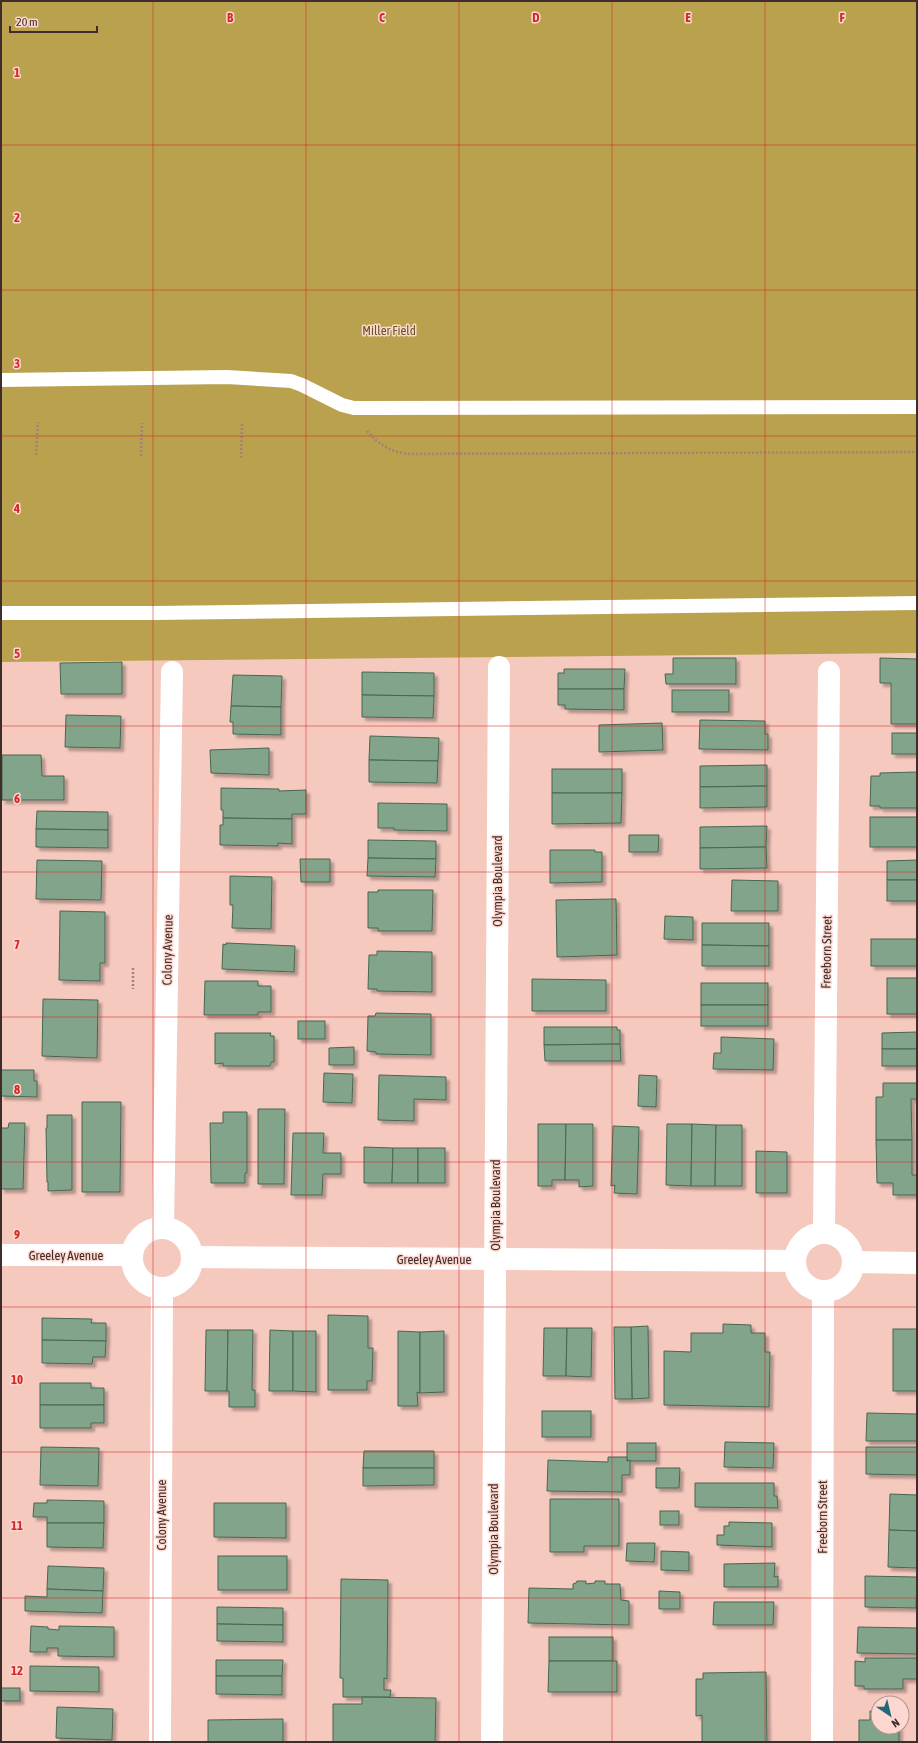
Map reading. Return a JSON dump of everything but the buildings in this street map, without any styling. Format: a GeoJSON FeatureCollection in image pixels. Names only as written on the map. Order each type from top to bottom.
{"type":"FeatureCollection","features":[{"type":"Feature","properties":{"kind":"street","name":"Olympia Boulevard"},"geometry":{"type":"LineString","coordinates":[[492,1742],[499,667]]}},
{"type":"Feature","properties":{"kind":"street","name":"Colony Avenue"},"geometry":{"type":"LineString","coordinates":[[163,1228],[172,672]]}},
{"type":"Feature","properties":{"kind":"street","name":"Freeborn Street"},"geometry":{"type":"LineString","coordinates":[[824,1232],[828,672]]}},
{"type":"Feature","properties":{"kind":"street"},"geometry":{"type":"LineString","coordinates":[[163,1228],[171,1228],[180,1233],[186,1239],[191,1248],[193,1257],[187,1275],[180,1282],[172,1287],[162,1288],[152,1286],[143,1281],[136,1273],[131,1255],[136,1243],[142,1235],[151,1229],[163,1228]]}},
{"type":"Feature","properties":{"kind":"street"},"geometry":{"type":"LineString","coordinates":[[824,1232],[834,1234],[842,1238],[850,1249],[853,1262],[852,1271],[844,1283],[832,1290],[823,1291],[813,1289],[804,1284],[799,1277],[795,1261],[799,1247],[806,1239],[814,1234],[824,1232]]}},
{"type":"Feature","properties":{"kind":"street","name":"Greeley Avenue"},"geometry":{"type":"LineString","coordinates":[[1,1255],[131,1255]]}},
{"type":"Feature","properties":{"kind":"street","name":"Greeley Avenue"},"geometry":{"type":"LineString","coordinates":[[193,1257],[795,1261]]}},
{"type":"Feature","properties":{"kind":"street"},"geometry":{"type":"LineString","coordinates":[[853,1262],[917,1262]]}},
{"type":"Feature","properties":{"kind":"street","name":"Colony Avenue"},"geometry":{"type":"LineString","coordinates":[[160,1742],[162,1288]]}},
{"type":"Feature","properties":{"kind":"street","name":"Freeborn Street"},"geometry":{"type":"LineString","coordinates":[[822,1742],[823,1291]]}},
{"type":"Feature","properties":{"kind":"lane"},"geometry":{"type":"LineString","coordinates":[[1,380],[227,377],[291,381],[302,384],[342,405],[354,408],[917,407]]}},
{"type":"Feature","properties":{"kind":"lane"},"geometry":{"type":"LineString","coordinates":[[1,613],[154,613],[917,604]]}},
{"type":"Feature","properties":{"kind":"path"},"geometry":{"type":"LineString","coordinates":[[36,455],[38,422]]}},
{"type":"Feature","properties":{"kind":"path"},"geometry":{"type":"LineString","coordinates":[[141,456],[142,423]]}},
{"type":"Feature","properties":{"kind":"path"},"geometry":{"type":"LineString","coordinates":[[241,458],[242,424]]}},
{"type":"Feature","properties":{"kind":"path"},"geometry":{"type":"LineString","coordinates":[[364,429],[383,446],[398,453],[410,454],[917,452]]}},
{"type":"Feature","properties":{"kind":"path"},"geometry":{"type":"LineString","coordinates":[[132,968],[132,989]]}},
{"type":"Feature","properties":{"kind":"green space","name":"Miller Field"},"geometry":{"type":"Polygon","coordinates":[[[1,1],[917,1],[917,653],[1,662],[1,1]]]}}]}
